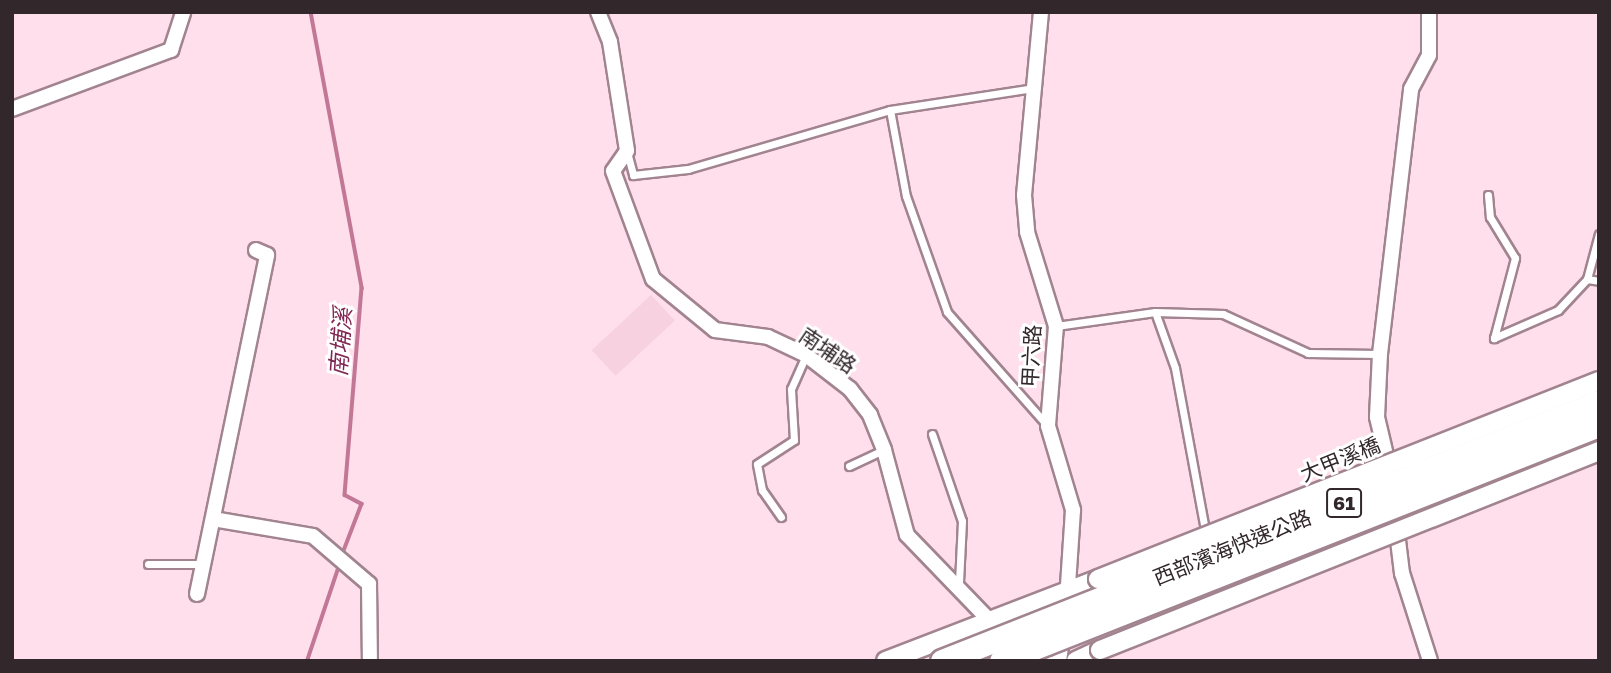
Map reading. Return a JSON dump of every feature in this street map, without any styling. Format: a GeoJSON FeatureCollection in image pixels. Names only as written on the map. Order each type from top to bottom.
{"type":"FeatureCollection","features":[{"type":"Feature","properties":{"kind":"highway","name":"西部濱海快速公路"},"geometry":{"type":"LineString","coordinates":[[942,661],[1599,402]]}},
{"type":"Feature","properties":{"kind":"highway","name":"西部濱海快速公路"},"geometry":{"type":"LineString","coordinates":[[1001,661],[1599,425]]}},
{"type":"Feature","properties":{"kind":"street"},"geometry":{"type":"LineString","coordinates":[[12,109],[171,50],[184,12]]}},
{"type":"Feature","properties":{"kind":"street","name":"南埔路"},"geometry":{"type":"LineString","coordinates":[[598,12],[610,42],[627,151],[613,171],[621,205],[666,294],[715,330],[768,337],[806,355],[850,389],[870,415],[884,450],[907,535],[960,583],[990,622],[1047,661]]}},
{"type":"Feature","properties":{"kind":"street","name":"甲六路"},"geometry":{"type":"LineString","coordinates":[[1041,12],[1034,88],[1027,232],[1056,326],[1048,425],[1073,510],[1068,589],[1059,661]]}},
{"type":"Feature","properties":{"kind":"street"},"geometry":{"type":"LineString","coordinates":[[1429,12],[1429,55],[1411,89],[1380,354],[1377,417],[1402,573],[1430,661]]}},
{"type":"Feature","properties":{"kind":"street"},"geometry":{"type":"LineString","coordinates":[[197,594],[267,255],[256,250]]}},
{"type":"Feature","properties":{"kind":"street","name":"大甲溪橋"},"geometry":{"type":"LineString","coordinates":[[886,661],[1599,381]]}},
{"type":"Feature","properties":{"kind":"street"},"geometry":{"type":"LineString","coordinates":[[1076,661],[1599,451]]}},
{"type":"Feature","properties":{"kind":"street"},"geometry":{"type":"LineString","coordinates":[[213,519],[290,528],[331,551],[373,596],[370,661]]}},
{"type":"Feature","properties":{"kind":"lane"},"geometry":{"type":"LineString","coordinates":[[627,151],[633,176],[688,169],[890,110],[1034,88]]}},
{"type":"Feature","properties":{"kind":"lane"},"geometry":{"type":"LineString","coordinates":[[890,110],[906,196],[947,312],[1015,396],[1048,425]]}},
{"type":"Feature","properties":{"kind":"lane"},"geometry":{"type":"LineString","coordinates":[[1488,195],[1490,217],[1516,258],[1494,338],[1558,310],[1587,279],[1599,234]]}},
{"type":"Feature","properties":{"kind":"lane"},"geometry":{"type":"LineString","coordinates":[[1587,279],[1599,281]]}},
{"type":"Feature","properties":{"kind":"lane"},"geometry":{"type":"LineString","coordinates":[[1056,326],[1155,312],[1223,314],[1308,353],[1380,354]]}},
{"type":"Feature","properties":{"kind":"lane"},"geometry":{"type":"LineString","coordinates":[[1155,312],[1175,368],[1206,537]]}},
{"type":"Feature","properties":{"kind":"lane"},"geometry":{"type":"LineString","coordinates":[[781,517],[762,490],[757,464],[794,440],[791,390],[806,355]]}},
{"type":"Feature","properties":{"kind":"lane"},"geometry":{"type":"LineString","coordinates":[[932,434],[962,522],[960,583]]}},
{"type":"Feature","properties":{"kind":"lane"},"geometry":{"type":"LineString","coordinates":[[849,466],[884,450]]}},
{"type":"Feature","properties":{"kind":"lane"},"geometry":{"type":"LineString","coordinates":[[148,564],[204,564]]}},
{"type":"Feature","properties":{"kind":"shaded area"},"geometry":{"type":"Polygon","coordinates":[[[651,295],[675,321],[616,376],[592,350],[651,295]]]}},
{"type":"Feature","properties":{"kind":"waterway","name":"南埔溪"},"geometry":{"type":"LineString","coordinates":[[311,12],[362,288],[345,495],[362,504],[342,556]]}},
{"type":"Feature","properties":{"kind":"waterway","name":"南埔溪"},"geometry":{"type":"LineString","coordinates":[[307,661],[340,563]]}}]}
